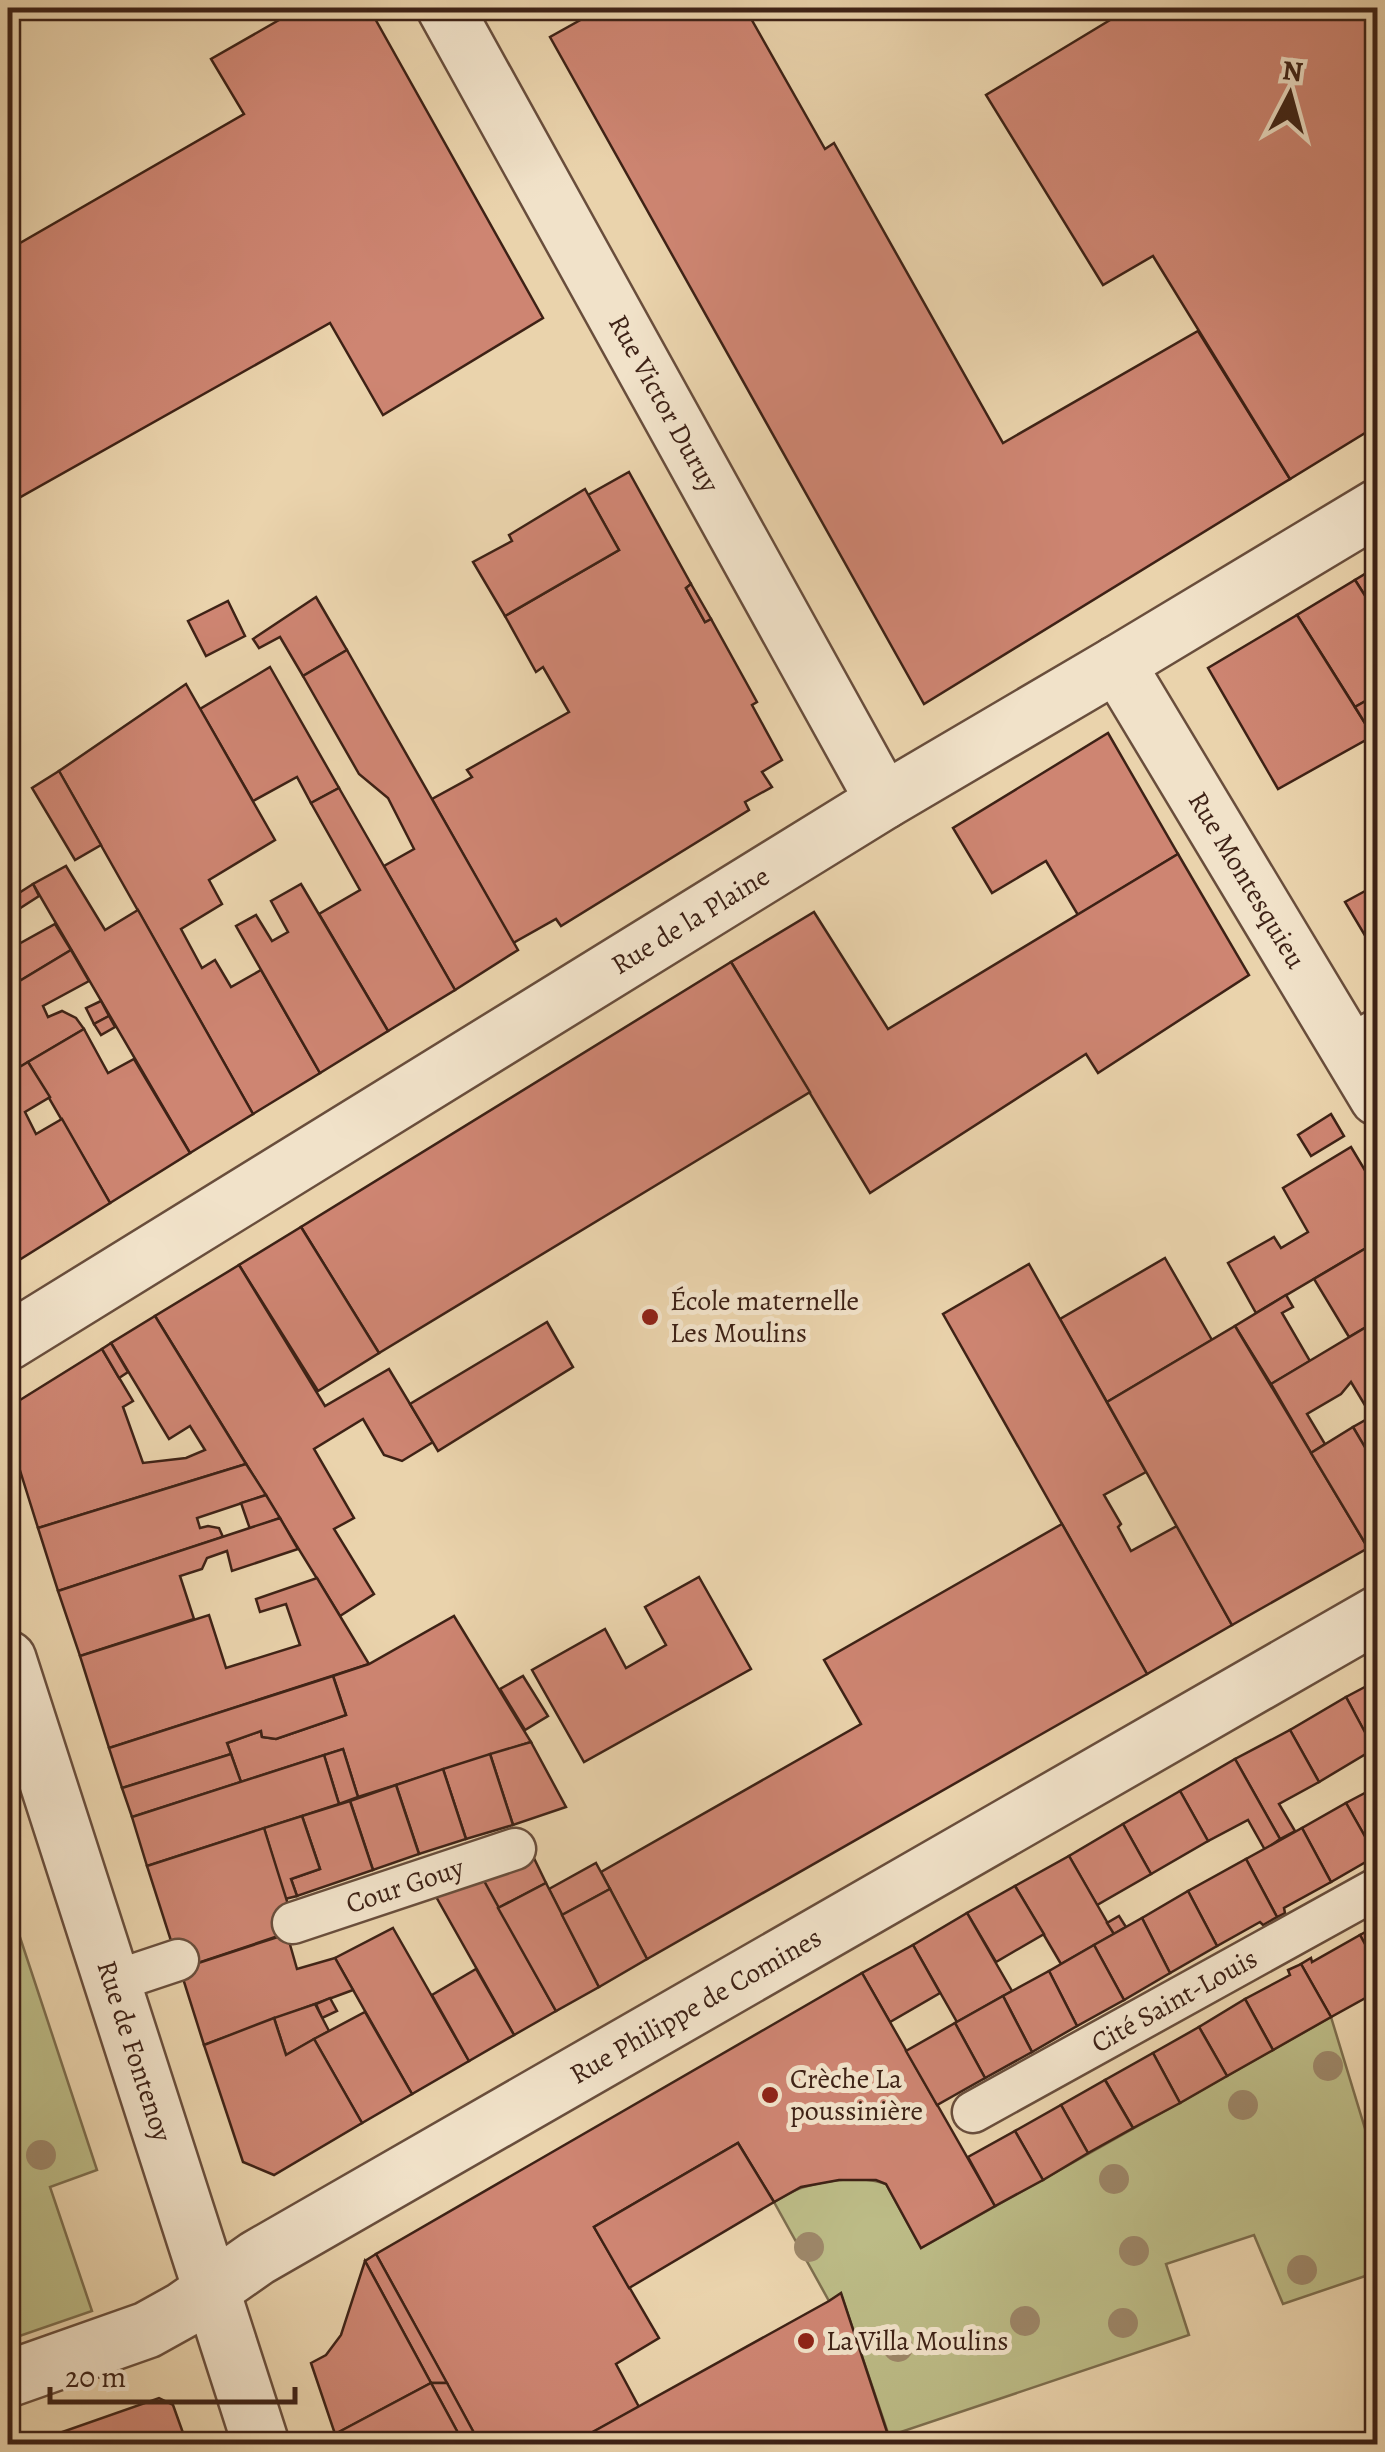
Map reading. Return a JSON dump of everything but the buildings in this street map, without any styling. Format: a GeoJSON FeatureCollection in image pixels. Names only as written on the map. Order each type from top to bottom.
{"type":"FeatureCollection","features":[{"type":"Feature","properties":{"kind":"street","name":"Rue Victor Duruy"},"geometry":{"type":"LineString","coordinates":[[445,8],[884,801]]}},
{"type":"Feature","properties":{"kind":"street","name":"Rue de la Plaine"},"geometry":{"type":"LineString","coordinates":[[8,1342],[884,801],[1378,506]]}},
{"type":"Feature","properties":{"kind":"street","name":"Rue Montesquieu"},"geometry":{"type":"LineString","coordinates":[[1118,664],[1362,1038],[1378,1098]]}},
{"type":"Feature","properties":{"kind":"street","name":"Rue Philippe de Comines"},"geometry":{"type":"LineString","coordinates":[[8,2379],[148,2330],[257,2258],[1378,1614]]}},
{"type":"Feature","properties":{"kind":"street","name":"Rue de Fontenoy"},"geometry":{"type":"LineString","coordinates":[[8,1659],[261,2444]]}},
{"type":"Feature","properties":{"kind":"lane","name":"Cour Gouy"},"geometry":{"type":"LineString","coordinates":[[293,1923],[515,1849]]}},
{"type":"Feature","properties":{"kind":"lane","name":"Cité Saint-Louis"},"geometry":{"type":"LineString","coordinates":[[973,2112],[1378,1888]]}},
{"type":"Feature","properties":{"kind":"lane"},"geometry":{"type":"LineString","coordinates":[[112,1982],[178,1960]]}},
{"type":"Feature","properties":{"kind":"shaded area"},"geometry":{"type":"Polygon","coordinates":[[[8,1901],[97,2170],[50,2187],[92,2311],[8,2340],[8,1901]]]}},
{"type":"Feature","properties":{"kind":"shaded area"},"geometry":{"type":"Polygon","coordinates":[[[1331,2017],[1377,2168],[1377,2272],[1283,2304],[1254,2235],[1166,2264],[1189,2335],[889,2436],[841,2294],[829,2301],[774,2202],[800,2188],[824,2182],[877,2181],[886,2184],[921,2248],[1331,2017]]]}},
{"type":"Feature","properties":{"kind":"place","name":"École maternelle Les Moulins"},"geometry":{"type":"Point","coordinates":[650,1317]}},
{"type":"Feature","properties":{"kind":"place","name":"Crèche La poussinière"},"geometry":{"type":"Point","coordinates":[770,2095]}},
{"type":"Feature","properties":{"kind":"place","name":"La Villa Moulins"},"geometry":{"type":"Point","coordinates":[806,2341]}}]}
